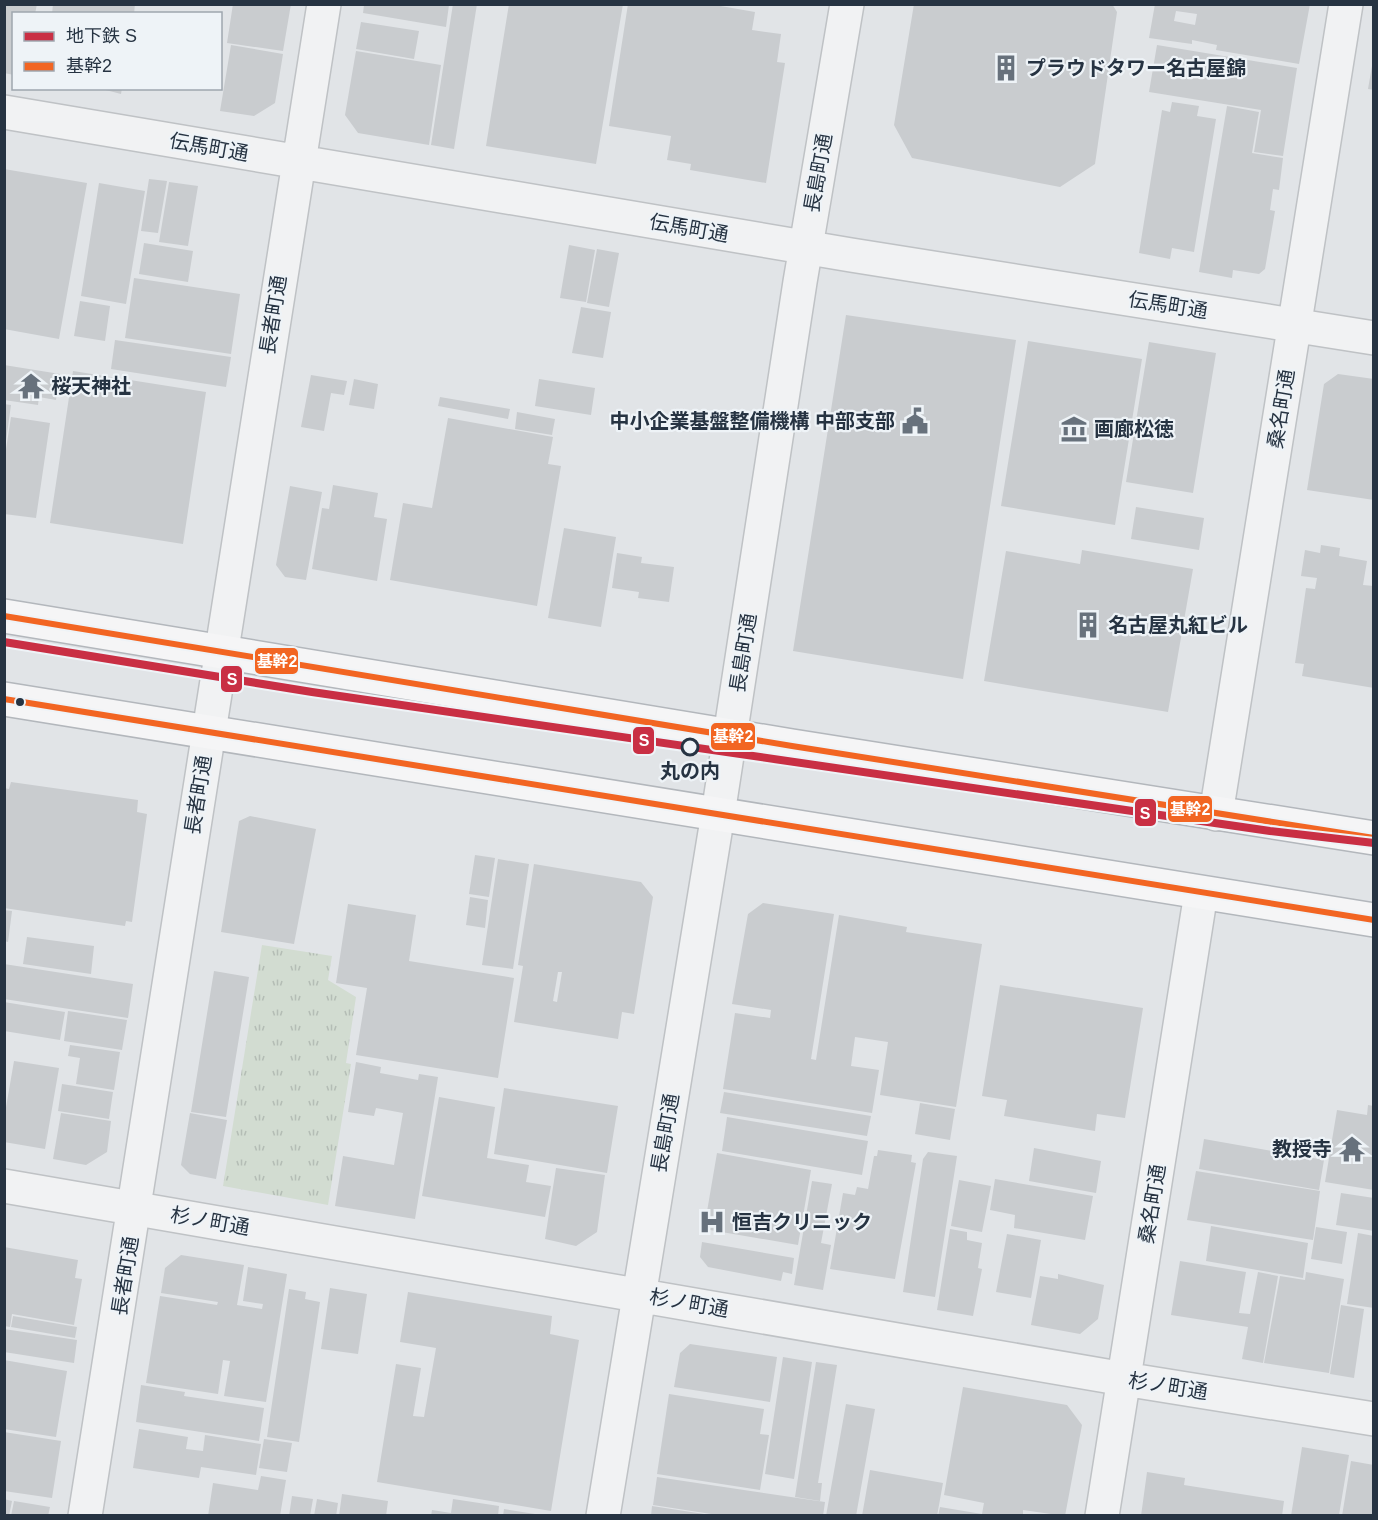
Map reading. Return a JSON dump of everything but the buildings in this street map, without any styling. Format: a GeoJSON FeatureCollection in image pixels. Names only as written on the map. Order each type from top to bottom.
{"type":"FeatureCollection","features":[{"type":"Feature","properties":{"kind":"highway"},"geometry":{"type":"LineString","coordinates":[[4,616],[730,736],[1374,838]]}},
{"type":"Feature","properties":{"kind":"highway"},"geometry":{"type":"LineString","coordinates":[[4,699],[1374,920]]}},
{"type":"Feature","properties":{"kind":"street","name":"長者町通"},"geometry":{"type":"LineString","coordinates":[[85,1515],[136,1208],[220,652],[324,4]]}},
{"type":"Feature","properties":{"kind":"street","name":"長島町通"},"geometry":{"type":"LineString","coordinates":[[603,1515],[847,4]]}},
{"type":"Feature","properties":{"kind":"street","name":"桑名町通"},"geometry":{"type":"LineString","coordinates":[[1216,814],[1346,4]]}},
{"type":"Feature","properties":{"kind":"street","name":"伝馬町通"},"geometry":{"type":"LineString","coordinates":[[4,112],[806,247],[1374,338]]}},
{"type":"Feature","properties":{"kind":"street","name":"桑名町通"},"geometry":{"type":"LineString","coordinates":[[1102,1515],[1201,893]]}},
{"type":"Feature","properties":{"kind":"street","name":"杉ノ町通"},"geometry":{"type":"LineString","coordinates":[[4,1186],[1124,1379],[1374,1419]]}},
{"type":"Feature","properties":{"kind":"green space"},"geometry":{"type":"Polygon","coordinates":[[[262,945],[332,956],[328,980],[356,997],[346,1063],[351,1064],[328,1205],[223,1186],[262,945]]]}},
{"type":"Feature","properties":{"kind":"metro line","name":"S"},"geometry":{"type":"LineString","coordinates":[[4,642],[312,692],[1270,831],[1374,843]]}},
{"type":"Feature","properties":{"kind":"transit line","name":"基幹2"},"geometry":{"type":"LineString","coordinates":[[4,616],[792,746],[1374,838]]}},
{"type":"Feature","properties":{"kind":"transit line","name":"基幹2"},"geometry":{"type":"LineString","coordinates":[[4,699],[1374,920]]}},
{"type":"Feature","properties":{"kind":"place","name":"プラウドタワー名古屋錦"},"geometry":{"type":"Point","coordinates":[1006,68]}},
{"type":"Feature","properties":{"kind":"place","name":"桜天神社"},"geometry":{"type":"Point","coordinates":[31,386]}},
{"type":"Feature","properties":{"kind":"place","name":"中小企業基盤整備機構 中部支部"},"geometry":{"type":"Point","coordinates":[915,421]}},
{"type":"Feature","properties":{"kind":"place","name":"画廊松徳"},"geometry":{"type":"Point","coordinates":[1074,429]}},
{"type":"Feature","properties":{"kind":"place","name":"名古屋丸紅ビル"},"geometry":{"type":"Point","coordinates":[1088,625]}},
{"type":"Feature","properties":{"kind":"place","name":"丸の内"},"geometry":{"type":"Point","coordinates":[690,747]}},
{"type":"Feature","properties":{"kind":"place","name":"教授寺"},"geometry":{"type":"Point","coordinates":[1352,1149]}},
{"type":"Feature","properties":{"kind":"place","name":"恒吉クリニック"},"geometry":{"type":"Point","coordinates":[712,1222]}}]}
